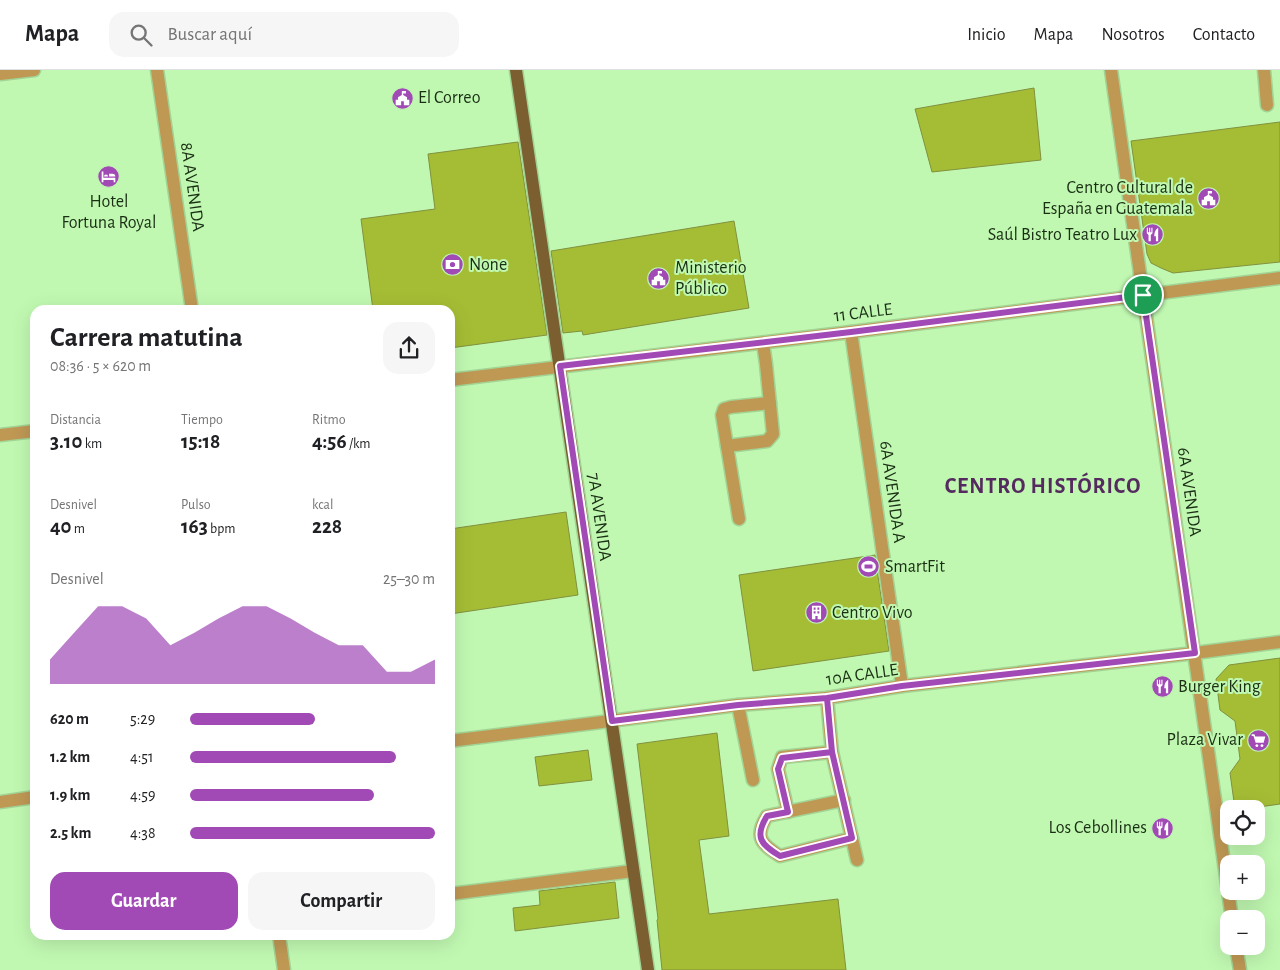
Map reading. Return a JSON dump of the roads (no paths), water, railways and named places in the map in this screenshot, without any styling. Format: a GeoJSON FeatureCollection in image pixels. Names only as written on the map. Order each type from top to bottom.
{"type":"FeatureCollection","features":[{"type":"Feature","properties":{"kind":"main road","name":"7A AVENIDA"},"geometry":{"type":"LineString","coordinates":[[516,70],[648,970]]}},
{"type":"Feature","properties":{"kind":"street"},"geometry":{"type":"LineString","coordinates":[[0,74],[34,70]]}},
{"type":"Feature","properties":{"kind":"street","name":"8A AVENIDA"},"geometry":{"type":"LineString","coordinates":[[157,70],[191,305]]}},
{"type":"Feature","properties":{"kind":"street","name":"6A AVENIDA"},"geometry":{"type":"LineString","coordinates":[[1111,70],[1231,910]]}},
{"type":"Feature","properties":{"kind":"street"},"geometry":{"type":"LineString","coordinates":[[1264,70],[1267,105]]}},
{"type":"Feature","properties":{"kind":"street","name":"11 CALLE"},"geometry":{"type":"LineString","coordinates":[[455,379],[1280,278]]}},
{"type":"Feature","properties":{"kind":"street","name":"6A AVENIDA A"},"geometry":{"type":"LineString","coordinates":[[851,332],[902,686]]}},
{"type":"Feature","properties":{"kind":"street"},"geometry":{"type":"LineString","coordinates":[[727,446],[767,441],[772,434],[763,343]]}},
{"type":"Feature","properties":{"kind":"street"},"geometry":{"type":"LineString","coordinates":[[739,520],[722,415],[724,409],[731,407],[770,403]]}},
{"type":"Feature","properties":{"kind":"street"},"geometry":{"type":"LineString","coordinates":[[0,435],[30,431]]}},
{"type":"Feature","properties":{"kind":"street","name":"10A CALLE"},"geometry":{"type":"LineString","coordinates":[[455,740],[738,705],[827,698],[902,686],[1280,642]]}},
{"type":"Feature","properties":{"kind":"street"},"geometry":{"type":"LineString","coordinates":[[827,698],[832,752],[857,860]]}},
{"type":"Feature","properties":{"kind":"street"},"geometry":{"type":"LineString","coordinates":[[738,705],[753,780]]}},
{"type":"Feature","properties":{"kind":"street"},"geometry":{"type":"LineString","coordinates":[[788,812],[778,769],[782,758],[832,752]]}},
{"type":"Feature","properties":{"kind":"street"},"geometry":{"type":"LineString","coordinates":[[0,802],[30,798]]}},
{"type":"Feature","properties":{"kind":"street"},"geometry":{"type":"LineString","coordinates":[[844,800],[767,816],[760,826],[761,839],[767,848],[780,856],[852,838]]}},
{"type":"Feature","properties":{"kind":"street"},"geometry":{"type":"LineString","coordinates":[[455,893],[633,871]]}},
{"type":"Feature","properties":{"kind":"street"},"geometry":{"type":"LineString","coordinates":[[280,940],[284,970]]}},
{"type":"Feature","properties":{"kind":"street"},"geometry":{"type":"LineString","coordinates":[[1238,955],[1240,970]]}},
{"type":"Feature","properties":{"kind":"place","name":"El Correo"},"geometry":{"type":"Point","coordinates":[402,98]}},
{"type":"Feature","properties":{"kind":"place","name":"Hotel Fortuna Royal"},"geometry":{"type":"Point","coordinates":[109,177]}},
{"type":"Feature","properties":{"kind":"place","name":"Centro Cultural de España en Guatemala"},"geometry":{"type":"Point","coordinates":[1209,198]}},
{"type":"Feature","properties":{"kind":"place","name":"Saúl Bistro Teatro Lux"},"geometry":{"type":"Point","coordinates":[1153,235]}},
{"type":"Feature","properties":{"kind":"place","name":"None"},"geometry":{"type":"Point","coordinates":[453,265]}},
{"type":"Feature","properties":{"kind":"place","name":"Ministerio Público"},"geometry":{"type":"Point","coordinates":[659,278]}},
{"type":"Feature","properties":{"kind":"place","name":"SmartFit"},"geometry":{"type":"Point","coordinates":[869,567]}},
{"type":"Feature","properties":{"kind":"place","name":"Centro Vivo"},"geometry":{"type":"Point","coordinates":[816,613]}},
{"type":"Feature","properties":{"kind":"place","name":"Burger King"},"geometry":{"type":"Point","coordinates":[1162,687]}},
{"type":"Feature","properties":{"kind":"place","name":"Plaza Vivar"},"geometry":{"type":"Point","coordinates":[1259,740]}},
{"type":"Feature","properties":{"kind":"place","name":"Los Cebollines"},"geometry":{"type":"Point","coordinates":[1163,828]}},
{"type":"Feature","properties":{"kind":"district","name":"CENTRO HISTÓRICO"},"geometry":{"type":"Point","coordinates":[1043,486]}}]}
